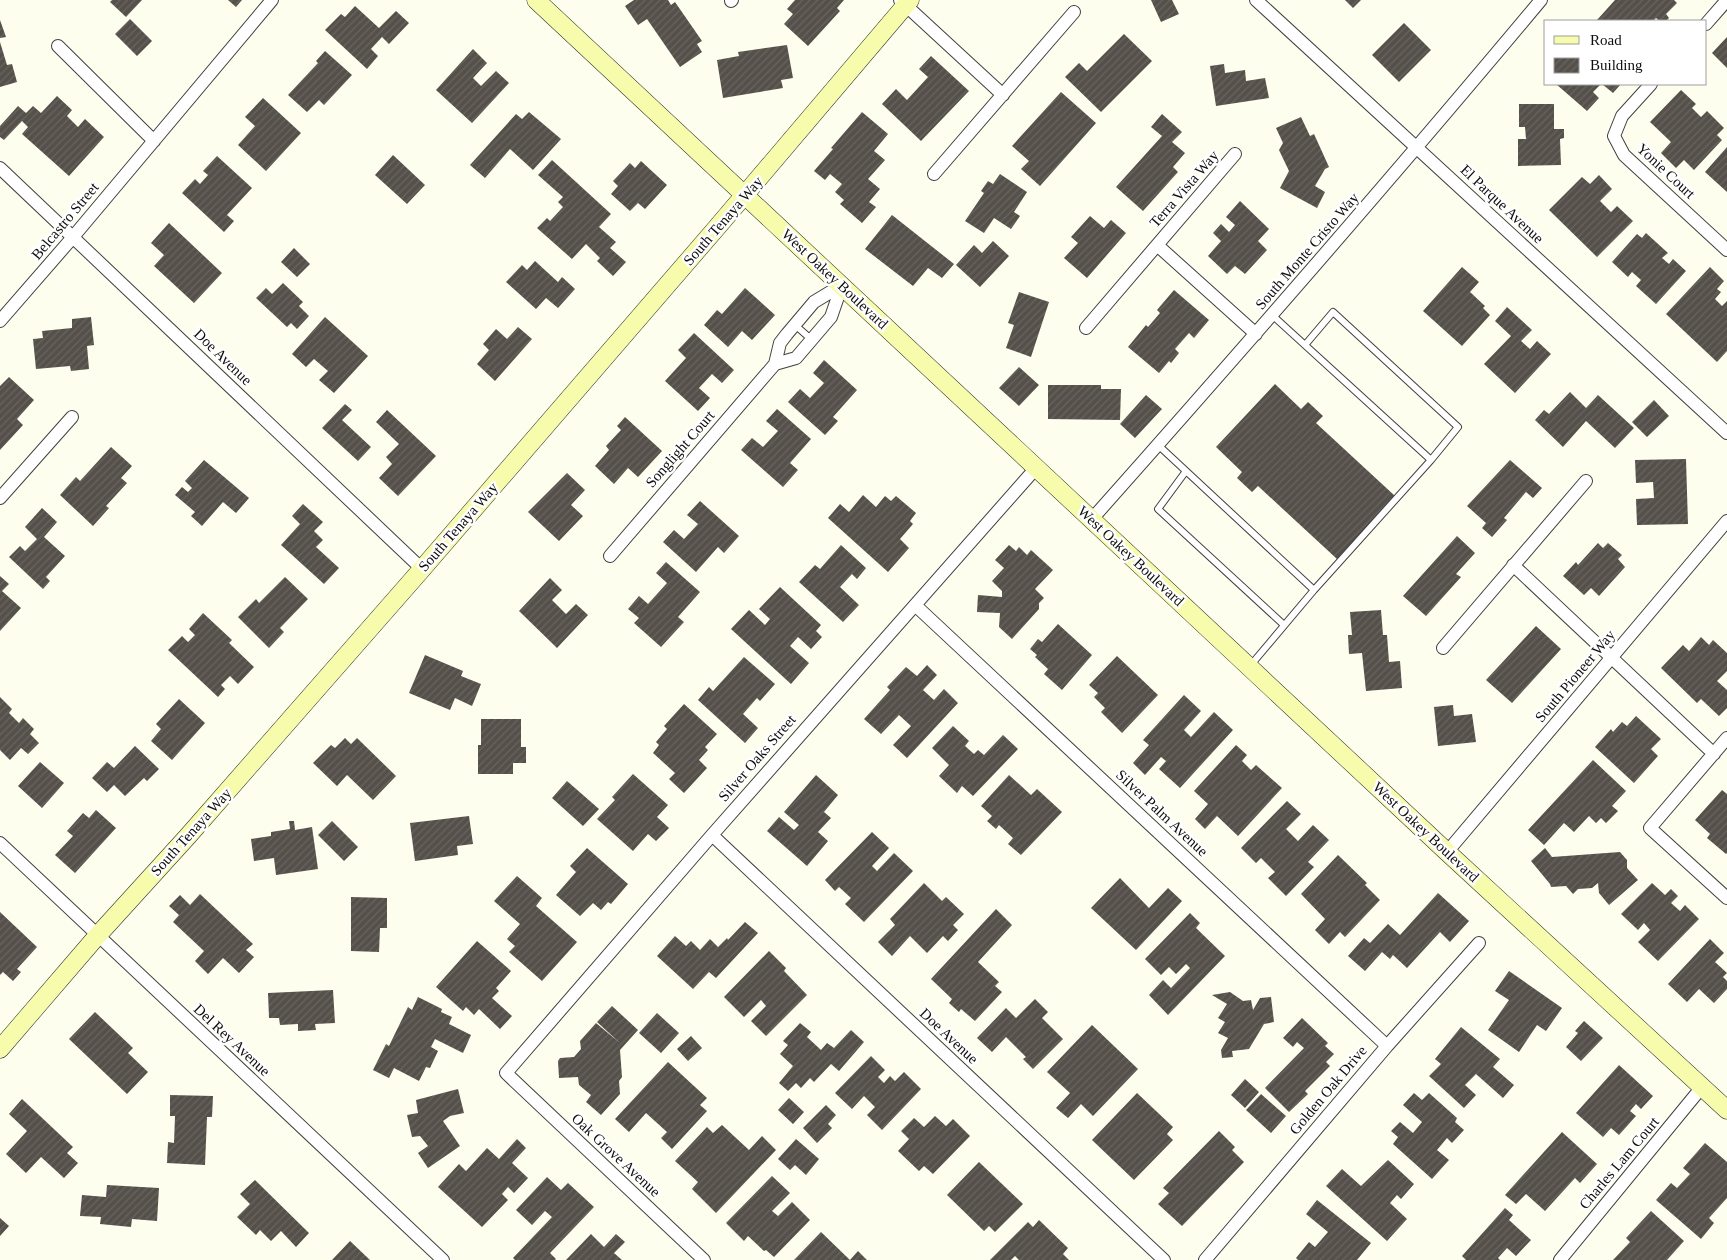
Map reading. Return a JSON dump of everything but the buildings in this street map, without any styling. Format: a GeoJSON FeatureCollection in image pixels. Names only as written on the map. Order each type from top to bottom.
{"type":"FeatureCollection","features":[{"type":"Feature","properties":{"kind":"main road","name":"West Oakey Boulevard"},"geometry":{"type":"LineString","coordinates":[[536,0],[1447,852],[1727,1110]]}},
{"type":"Feature","properties":{"kind":"main road","name":"South Tenaya Way"},"geometry":{"type":"LineString","coordinates":[[0,1049],[98,935],[188,836],[422,569],[745,195],[906,2]]}},
{"type":"Feature","properties":{"kind":"street","name":"Belcastro Street"},"geometry":{"type":"LineString","coordinates":[[0,321],[74,237],[272,0]]}},
{"type":"Feature","properties":{"kind":"street","name":"El Parque Avenue"},"geometry":{"type":"LineString","coordinates":[[1256,0],[1727,433]]}},
{"type":"Feature","properties":{"kind":"street","name":"South Monte Cristo Way"},"geometry":{"type":"LineString","coordinates":[[1092,519],[1417,148],[1541,0]]}},
{"type":"Feature","properties":{"kind":"street"},"geometry":{"type":"LineString","coordinates":[[1707,23],[1727,0]]}},
{"type":"Feature","properties":{"kind":"street"},"geometry":{"type":"LineString","coordinates":[[906,2],[1003,95]]}},
{"type":"Feature","properties":{"kind":"street"},"geometry":{"type":"LineString","coordinates":[[934,174],[1074,12]]}},
{"type":"Feature","properties":{"kind":"street"},"geometry":{"type":"LineString","coordinates":[[58,46],[154,141]]}},
{"type":"Feature","properties":{"kind":"street","name":"Yonie Court"},"geometry":{"type":"LineString","coordinates":[[1650,85],[1622,116],[1614,136],[1624,155],[1727,250]]}},
{"type":"Feature","properties":{"kind":"street","name":"Terra Vista Way"},"geometry":{"type":"LineString","coordinates":[[1086,328],[1235,154]]}},
{"type":"Feature","properties":{"kind":"street","name":"Doe Avenue"},"geometry":{"type":"LineString","coordinates":[[0,168],[422,569]]}},
{"type":"Feature","properties":{"kind":"street","name":"Terra Vista Way"},"geometry":{"type":"LineString","coordinates":[[1157,245],[1256,334]]}},
{"type":"Feature","properties":{"kind":"street","name":"Songlight Court"},"geometry":{"type":"LineString","coordinates":[[610,556],[775,364],[780,343],[814,302],[842,285]]}},
{"type":"Feature","properties":{"kind":"street","name":"Songlight Court"},"geometry":{"type":"LineString","coordinates":[[775,364],[796,358],[812,340],[831,317],[842,285]]}},
{"type":"Feature","properties":{"kind":"street"},"geometry":{"type":"LineString","coordinates":[[0,498],[72,417]]}},
{"type":"Feature","properties":{"kind":"street","name":"Silver Oaks Street"},"geometry":{"type":"LineString","coordinates":[[506,1073],[712,835],[1036,468]]}},
{"type":"Feature","properties":{"kind":"street"},"geometry":{"type":"LineString","coordinates":[[1443,648],[1586,480]]}},
{"type":"Feature","properties":{"kind":"street","name":"South Pioneer Way"},"geometry":{"type":"LineString","coordinates":[[1447,852],[1727,521]]}},
{"type":"Feature","properties":{"kind":"street"},"geometry":{"type":"LineString","coordinates":[[1513,566],[1714,754]]}},
{"type":"Feature","properties":{"kind":"street","name":"Silver Palm Avenue"},"geometry":{"type":"LineString","coordinates":[[915,605],[1387,1046]]}},
{"type":"Feature","properties":{"kind":"street"},"geometry":{"type":"LineString","coordinates":[[1727,738],[1650,828],[1727,898]]}},
{"type":"Feature","properties":{"kind":"street","name":"Doe Avenue"},"geometry":{"type":"LineString","coordinates":[[712,835],[1164,1260]]}},
{"type":"Feature","properties":{"kind":"street","name":"Del Rey Avenue"},"geometry":{"type":"LineString","coordinates":[[0,843],[443,1260]]}},
{"type":"Feature","properties":{"kind":"street","name":"Golden Oak Drive"},"geometry":{"type":"LineString","coordinates":[[1205,1260],[1387,1046],[1479,944]]}},
{"type":"Feature","properties":{"kind":"street","name":"Oak Grove Avenue"},"geometry":{"type":"LineString","coordinates":[[506,1073],[704,1260]]}},
{"type":"Feature","properties":{"kind":"street","name":"Charles Lam Court"},"geometry":{"type":"LineString","coordinates":[[1560,1260],[1702,1087]]}},
{"type":"Feature","properties":{"kind":"lane"},"geometry":{"type":"LineString","coordinates":[[1250,667],[1314,590],[1431,460],[1458,427],[1333,312],[1304,345]]}},
{"type":"Feature","properties":{"kind":"lane"},"geometry":{"type":"LineString","coordinates":[[1272,315],[1431,460]]}},
{"type":"Feature","properties":{"kind":"lane"},"geometry":{"type":"LineString","coordinates":[[795,325],[812,340]]}},
{"type":"Feature","properties":{"kind":"lane"},"geometry":{"type":"LineString","coordinates":[[1158,445],[1314,590]]}},
{"type":"Feature","properties":{"kind":"lane"},"geometry":{"type":"LineString","coordinates":[[1186,471],[1158,509],[1284,625]]}}]}
